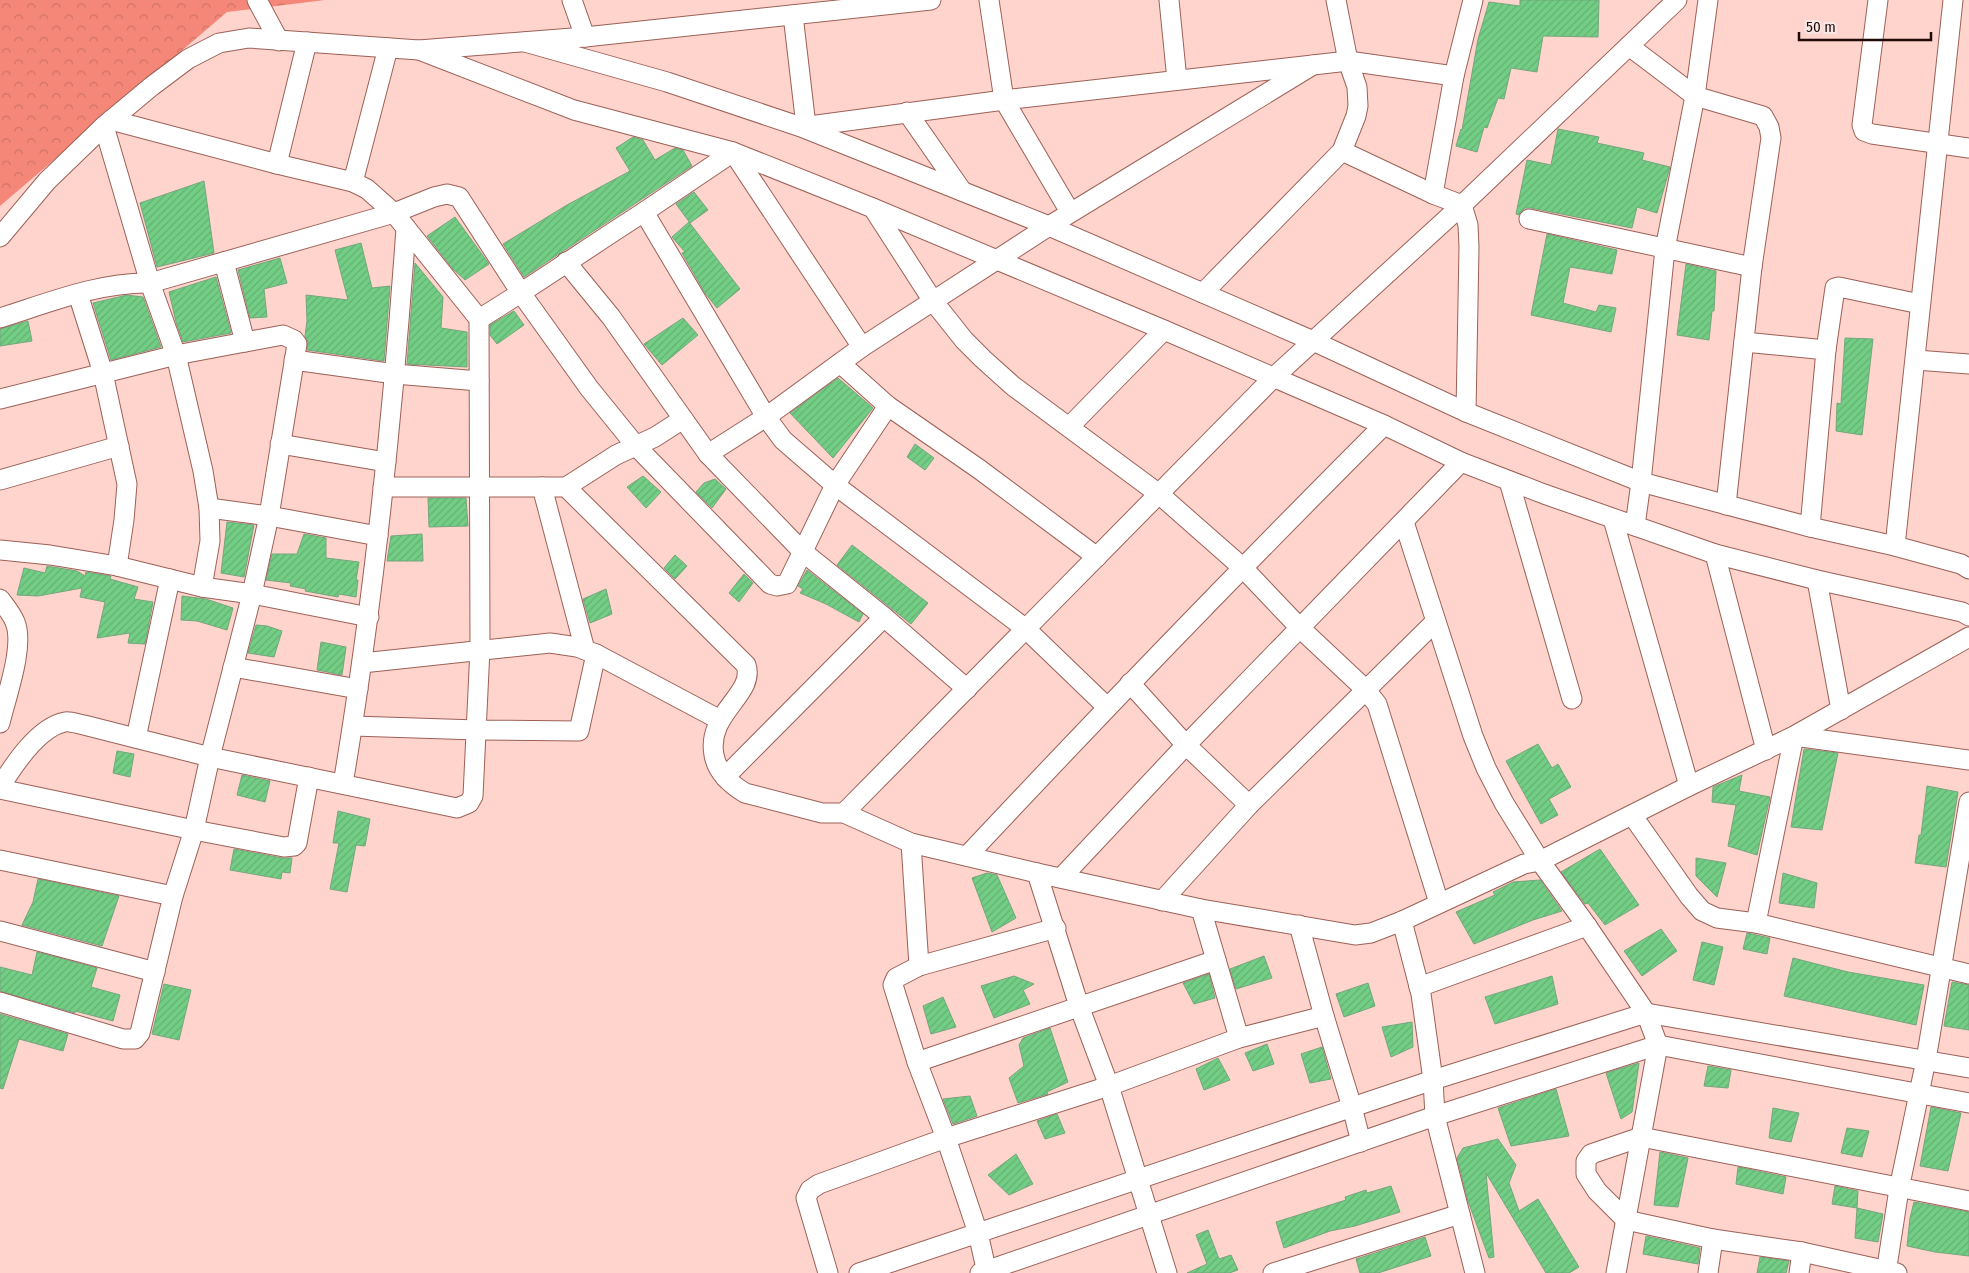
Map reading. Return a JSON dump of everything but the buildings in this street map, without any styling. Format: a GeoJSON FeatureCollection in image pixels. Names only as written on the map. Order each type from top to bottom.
{"type":"FeatureCollection","features":[{"type":"Feature","properties":{"kind":"street"},"geometry":{"type":"LineString","coordinates":[[257,0],[278,41]]}},
{"type":"Feature","properties":{"kind":"street"},"geometry":{"type":"LineString","coordinates":[[578,0],[585,37]]}},
{"type":"Feature","properties":{"kind":"street"},"geometry":{"type":"LineString","coordinates":[[0,237],[47,181],[108,123],[188,59],[219,43],[249,38],[419,50],[585,37],[931,0]]}},
{"type":"Feature","properties":{"kind":"street"},"geometry":{"type":"LineString","coordinates":[[990,0],[1004,100],[1070,212]]}},
{"type":"Feature","properties":{"kind":"street"},"geometry":{"type":"LineString","coordinates":[[1168,0],[1177,80]]}},
{"type":"Feature","properties":{"kind":"street"},"geometry":{"type":"LineString","coordinates":[[1203,293],[1342,151],[1358,106],[1357,87],[1348,61],[1336,0]]}},
{"type":"Feature","properties":{"kind":"street"},"geometry":{"type":"LineString","coordinates":[[1433,194],[1454,76],[1473,0]]}},
{"type":"Feature","properties":{"kind":"street"},"geometry":{"type":"LineString","coordinates":[[844,813],[1274,378],[1462,205],[1677,0]]}},
{"type":"Feature","properties":{"kind":"street"},"geometry":{"type":"LineString","coordinates":[[1635,526],[1642,482],[1665,249],[1695,96],[1708,0]]}},
{"type":"Feature","properties":{"kind":"street"},"geometry":{"type":"LineString","coordinates":[[1878,0],[1862,126],[1864,131],[1872,134],[1969,148]]}},
{"type":"Feature","properties":{"kind":"street"},"geometry":{"type":"LineString","coordinates":[[1895,546],[1916,360],[1937,143],[1954,0]]}},
{"type":"Feature","properties":{"kind":"street"},"geometry":{"type":"LineString","coordinates":[[793,15],[804,127]]}},
{"type":"Feature","properties":{"kind":"street"},"geometry":{"type":"LineString","coordinates":[[277,164],[307,42]]}},
{"type":"Feature","properties":{"kind":"street"},"geometry":{"type":"LineString","coordinates":[[525,42],[666,82],[804,127],[1048,226],[1313,341],[1466,412],[1642,482],[1810,527],[1895,546],[1961,564],[1969,569]]}},
{"type":"Feature","properties":{"kind":"street"},"geometry":{"type":"LineString","coordinates":[[1629,46],[1695,96],[1763,116],[1769,127],[1771,138],[1752,267],[1726,505]]}},
{"type":"Feature","properties":{"kind":"street"},"geometry":{"type":"LineString","coordinates":[[353,182],[388,48]]}},
{"type":"Feature","properties":{"kind":"street"},"geometry":{"type":"LineString","coordinates":[[419,50],[574,110],[733,152],[873,208],[1164,330],[1384,425],[1461,462],[1613,519],[1715,554],[1817,580],[1962,612],[1969,616]]}},
{"type":"Feature","properties":{"kind":"street"},"geometry":{"type":"LineString","coordinates":[[804,127],[1004,100],[1348,61],[1454,76]]}},
{"type":"Feature","properties":{"kind":"street"},"geometry":{"type":"LineString","coordinates":[[708,454],[766,417],[862,347],[1048,226],[1313,65]]}},
{"type":"Feature","properties":{"kind":"street"},"geometry":{"type":"LineString","coordinates":[[907,112],[962,191]]}},
{"type":"Feature","properties":{"kind":"street"},"geometry":{"type":"LineString","coordinates":[[108,123],[353,182],[367,189],[394,213],[479,319],[480,649],[473,796],[469,803],[457,808],[210,757],[84,725],[65,722],[45,732],[11,768],[0,788],[194,830],[284,847],[294,846],[297,842],[309,778]]}},
{"type":"Feature","properties":{"kind":"street"},"geometry":{"type":"LineString","coordinates":[[108,123],[150,283],[176,355],[203,471],[209,508],[210,542],[202,587]]}},
{"type":"Feature","properties":{"kind":"street"},"geometry":{"type":"LineString","coordinates":[[1342,151],[1433,194],[1462,205]]}},
{"type":"Feature","properties":{"kind":"street"},"geometry":{"type":"LineString","coordinates":[[479,319],[733,152]]}},
{"type":"Feature","properties":{"kind":"street"},"geometry":{"type":"LineString","coordinates":[[733,152],[862,347]]}},
{"type":"Feature","properties":{"kind":"street"},"geometry":{"type":"LineString","coordinates":[[0,318],[78,294],[130,283],[150,283],[394,213],[447,194],[459,197],[521,293],[589,388],[636,446],[770,584],[777,586],[787,584],[835,485],[888,406]]}},
{"type":"Feature","properties":{"kind":"street"},"geometry":{"type":"LineString","coordinates":[[1462,205],[1468,224],[1469,247],[1466,412]]}},
{"type":"Feature","properties":{"kind":"street"},"geometry":{"type":"LineString","coordinates":[[873,208],[933,301],[964,340],[983,359],[1014,386],[1159,494],[1242,567],[1300,628],[1365,689],[1377,704],[1439,903]]}},
{"type":"Feature","properties":{"kind":"street"},"geometry":{"type":"LineString","coordinates":[[644,212],[766,417],[783,440],[835,485],[1026,629],[1107,707]]}},
{"type":"Feature","properties":{"kind":"street"},"geometry":{"type":"LineString","coordinates":[[1529,219],[1752,267]]}},
{"type":"Feature","properties":{"kind":"street"},"geometry":{"type":"LineString","coordinates":[[343,784],[369,617],[395,374],[406,228]]}},
{"type":"Feature","properties":{"kind":"street"},"geometry":{"type":"LineString","coordinates":[[224,262],[244,342]]}},
{"type":"Feature","properties":{"kind":"street"},"geometry":{"type":"LineString","coordinates":[[566,262],[610,317],[708,454],[803,552],[884,616],[966,689]]}},
{"type":"Feature","properties":{"kind":"street"},"geometry":{"type":"LineString","coordinates":[[1810,527],[1826,350],[1835,288],[1839,287],[1920,304]]}},
{"type":"Feature","properties":{"kind":"street"},"geometry":{"type":"LineString","coordinates":[[78,294],[102,373],[127,484],[117,566]]}},
{"type":"Feature","properties":{"kind":"street"},"geometry":{"type":"LineString","coordinates":[[1070,426],[1164,330]]}},
{"type":"Feature","properties":{"kind":"street"},"geometry":{"type":"LineString","coordinates":[[0,399],[176,355],[244,342],[283,335],[294,340],[296,344],[270,516],[210,757],[194,830],[173,896],[140,1033],[136,1039],[131,1040],[0,1002]]}},
{"type":"Feature","properties":{"kind":"street"},"geometry":{"type":"LineString","coordinates":[[1744,342],[1826,350]]}},
{"type":"Feature","properties":{"kind":"street"},"geometry":{"type":"LineString","coordinates":[[294,360],[395,374],[479,382]]}},
{"type":"Feature","properties":{"kind":"street"},"geometry":{"type":"LineString","coordinates":[[1916,360],[1969,364]]}},
{"type":"Feature","properties":{"kind":"street"},"geometry":{"type":"LineString","coordinates":[[840,363],[888,406],[979,470],[1096,557]]}},
{"type":"Feature","properties":{"kind":"street"},"geometry":{"type":"LineString","coordinates":[[383,488],[566,488],[616,455],[636,446],[683,419]]}},
{"type":"Feature","properties":{"kind":"street"},"geometry":{"type":"LineString","coordinates":[[967,856],[1130,682],[1384,425]]}},
{"type":"Feature","properties":{"kind":"street"},"geometry":{"type":"LineString","coordinates":[[280,444],[386,462]]}},
{"type":"Feature","properties":{"kind":"street"},"geometry":{"type":"LineString","coordinates":[[0,480],[119,446]]}},
{"type":"Feature","properties":{"kind":"street"},"geometry":{"type":"LineString","coordinates":[[1061,878],[1186,745],[1461,462]]}},
{"type":"Feature","properties":{"kind":"street"},"geometry":{"type":"LineString","coordinates":[[1509,481],[1572,699]]}},
{"type":"Feature","properties":{"kind":"street"},"geometry":{"type":"LineString","coordinates":[[353,726],[579,731],[590,652],[542,487]]}},
{"type":"Feature","properties":{"kind":"street"},"geometry":{"type":"LineString","coordinates":[[566,488],[746,664],[749,672],[747,682],[720,720],[713,737],[715,762],[725,777],[745,793],[822,813],[844,813],[911,843],[1037,873],[1201,909],[1355,934],[1371,933],[1402,921],[1524,864],[1540,861],[1689,786],[1794,736],[1969,637]]}},
{"type":"Feature","properties":{"kind":"street"},"geometry":{"type":"LineString","coordinates":[[209,508],[270,516],[378,536]]}},
{"type":"Feature","properties":{"kind":"street"},"geometry":{"type":"LineString","coordinates":[[1613,519],[1689,786]]}},
{"type":"Feature","properties":{"kind":"street"},"geometry":{"type":"LineString","coordinates":[[1404,522],[1435,622],[1486,768],[1504,803],[1540,861],[1646,1013],[1658,1045],[1616,1273]]}},
{"type":"Feature","properties":{"kind":"street"},"geometry":{"type":"LineString","coordinates":[[0,550],[50,555],[117,566],[202,587],[252,594],[369,617]]}},
{"type":"Feature","properties":{"kind":"street"},"geometry":{"type":"LineString","coordinates":[[1715,554],[1766,750]]}},
{"type":"Feature","properties":{"kind":"street"},"geometry":{"type":"LineString","coordinates":[[136,738],[170,579]]}},
{"type":"Feature","properties":{"kind":"street"},"geometry":{"type":"LineString","coordinates":[[1817,580],[1841,710]]}},
{"type":"Feature","properties":{"kind":"street"},"geometry":{"type":"LineString","coordinates":[[0,724],[18,642],[15,620],[1,602]]}},
{"type":"Feature","properties":{"kind":"street"},"geometry":{"type":"LineString","coordinates":[[725,777],[884,616]]}},
{"type":"Feature","properties":{"kind":"street"},"geometry":{"type":"LineString","coordinates":[[1162,901],[1249,805],[1435,622]]}},
{"type":"Feature","properties":{"kind":"street"},"geometry":{"type":"LineString","coordinates":[[362,663],[550,643],[590,652],[720,720]]}},
{"type":"Feature","properties":{"kind":"street"},"geometry":{"type":"LineString","coordinates":[[233,667],[358,688]]}},
{"type":"Feature","properties":{"kind":"street"},"geometry":{"type":"LineString","coordinates":[[1130,682],[1186,745],[1249,805]]}},
{"type":"Feature","properties":{"kind":"street"},"geometry":{"type":"LineString","coordinates":[[1794,736],[1969,760]]}},
{"type":"Feature","properties":{"kind":"street"},"geometry":{"type":"LineString","coordinates":[[1756,923],[1794,736]]}},
{"type":"Feature","properties":{"kind":"street"},"geometry":{"type":"LineString","coordinates":[[1969,802],[1963,882],[1940,968],[1926,1060],[1899,1189],[1890,1272],[1802,1252],[1714,1239],[1626,1220],[1597,1191],[1586,1174],[1586,1161],[1591,1154],[1641,1137],[1899,1189],[1969,1201]]}},
{"type":"Feature","properties":{"kind":"street"},"geometry":{"type":"LineString","coordinates":[[1632,815],[1689,896],[1702,911],[1717,918],[1756,923],[1969,974]]}},
{"type":"Feature","properties":{"kind":"street"},"geometry":{"type":"LineString","coordinates":[[911,843],[919,966]]}},
{"type":"Feature","properties":{"kind":"street"},"geometry":{"type":"LineString","coordinates":[[0,860],[173,896]]}},
{"type":"Feature","properties":{"kind":"street"},"geometry":{"type":"LineString","coordinates":[[1037,873],[1056,928],[1079,1006],[1109,1086],[1167,1273]]}},
{"type":"Feature","properties":{"kind":"street"},"geometry":{"type":"LineString","coordinates":[[1201,909],[1239,1038]]}},
{"type":"Feature","properties":{"kind":"street"},"geometry":{"type":"LineString","coordinates":[[1402,921],[1419,987],[1433,1080],[1435,1116],[1475,1273]]}},
{"type":"Feature","properties":{"kind":"street"},"geometry":{"type":"LineString","coordinates":[[1299,925],[1361,1142]]}},
{"type":"Feature","properties":{"kind":"street"},"geometry":{"type":"LineString","coordinates":[[1419,987],[1587,926]]}},
{"type":"Feature","properties":{"kind":"street"},"geometry":{"type":"LineString","coordinates":[[1056,928],[919,966],[896,978],[892,985],[917,1062],[946,1138],[978,1233],[984,1272],[1435,1116],[1658,1045],[1969,1103]]}},
{"type":"Feature","properties":{"kind":"street"},"geometry":{"type":"LineString","coordinates":[[0,931],[155,972]]}},
{"type":"Feature","properties":{"kind":"street"},"geometry":{"type":"LineString","coordinates":[[917,1062],[1216,960]]}},
{"type":"Feature","properties":{"kind":"street"},"geometry":{"type":"LineString","coordinates":[[859,1273],[1433,1080],[1646,1013],[1969,1068]]}},
{"type":"Feature","properties":{"kind":"street"},"geometry":{"type":"LineString","coordinates":[[828,1273],[806,1198],[810,1190],[819,1184],[946,1138],[1109,1086],[1239,1038],[1324,1016]]}},
{"type":"Feature","properties":{"kind":"street"},"geometry":{"type":"LineString","coordinates":[[1273,1273],[1460,1214]]}},
{"type":"Feature","properties":{"kind":"street"},"geometry":{"type":"LineString","coordinates":[[1708,1273],[1714,1239]]}},
{"type":"Feature","properties":{"kind":"street"},"geometry":{"type":"LineString","coordinates":[[1799,1273],[1802,1252]]}},
{"type":"Feature","properties":{"kind":"green space"},"geometry":{"type":"Polygon","coordinates":[[[0,0],[325,0],[227,12],[0,206],[0,0]]]}}]}
